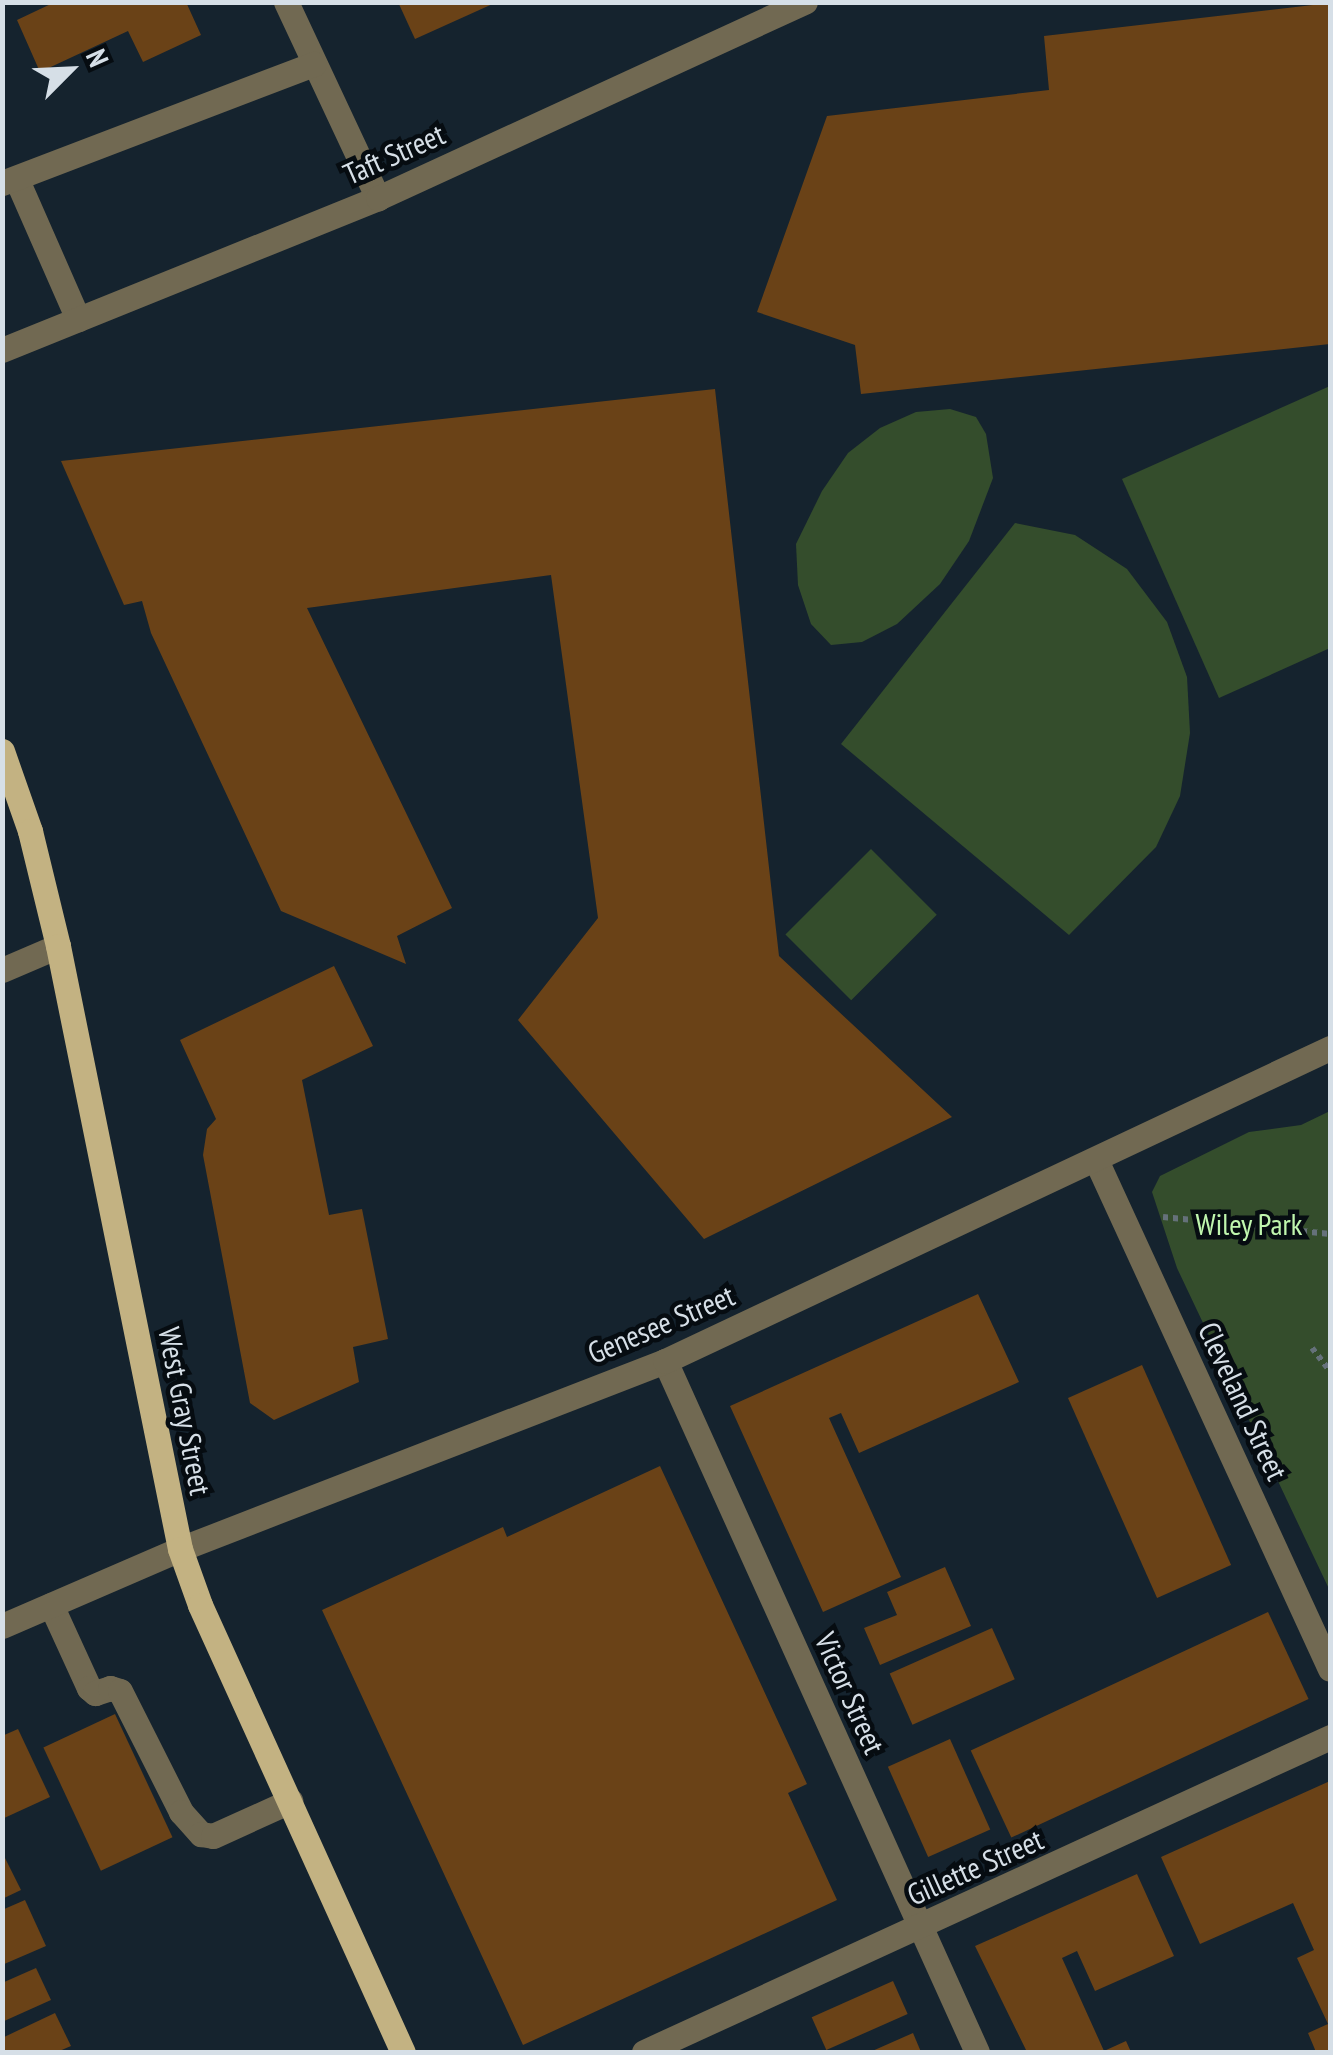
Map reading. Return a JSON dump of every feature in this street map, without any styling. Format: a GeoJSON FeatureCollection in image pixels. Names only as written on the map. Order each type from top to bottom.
{"type":"FeatureCollection","features":[{"type":"Feature","properties":{"kind":"main road","name":"West Gray Street"},"geometry":{"type":"LineString","coordinates":[[2,751],[30,831],[58,946],[180,1549],[200,1604],[402,2052]]}},
{"type":"Feature","properties":{"kind":"street"},"geometry":{"type":"LineString","coordinates":[[286,2],[378,198]]}},
{"type":"Feature","properties":{"kind":"street","name":"Taft Street"},"geometry":{"type":"LineString","coordinates":[[2,350],[378,198],[805,2]]}},
{"type":"Feature","properties":{"kind":"street"},"geometry":{"type":"LineString","coordinates":[[78,319],[10,182],[314,64]]}},
{"type":"Feature","properties":{"kind":"street"},"geometry":{"type":"LineString","coordinates":[[2,970],[58,946]]}},
{"type":"Feature","properties":{"kind":"street","name":"Genesee Street"},"geometry":{"type":"LineString","coordinates":[[2,1626],[180,1549],[665,1360],[1330,1048]]}},
{"type":"Feature","properties":{"kind":"street","name":"Cleveland Street"},"geometry":{"type":"LineString","coordinates":[[1096,1160],[1330,1669]]}},
{"type":"Feature","properties":{"kind":"street","name":"Victor Street"},"geometry":{"type":"LineString","coordinates":[[665,1360],[978,2052]]}},
{"type":"Feature","properties":{"kind":"street"},"geometry":{"type":"LineString","coordinates":[[51,1605],[89,1688],[95,1693],[110,1688],[120,1691],[181,1812],[201,1834],[213,1836],[290,1802]]}},
{"type":"Feature","properties":{"kind":"street","name":"Gillette Street"},"geometry":{"type":"LineString","coordinates":[[644,2052],[1330,1737]]}},
{"type":"Feature","properties":{"kind":"path"},"geometry":{"type":"LineString","coordinates":[[1154,1203],[1159,1217],[1330,1234]]}},
{"type":"Feature","properties":{"kind":"path"},"geometry":{"type":"LineString","coordinates":[[1312,1348],[1330,1371]]}},
{"type":"Feature","properties":{"kind":"green space"},"geometry":{"type":"Polygon","coordinates":[[[1330,386],[1330,648],[1219,698],[1122,479],[1330,386]]]}},
{"type":"Feature","properties":{"kind":"green space"},"geometry":{"type":"Polygon","coordinates":[[[950,409],[976,417],[986,434],[993,478],[969,541],[940,584],[897,624],[862,642],[831,645],[811,624],[798,585],[796,544],[822,491],[848,453],[880,428],[916,412],[950,409]]]}},
{"type":"Feature","properties":{"kind":"green space"},"geometry":{"type":"Polygon","coordinates":[[[1015,523],[1075,535],[1127,569],[1167,622],[1187,677],[1190,733],[1180,796],[1156,847],[1069,935],[841,744],[1015,523]]]}},
{"type":"Feature","properties":{"kind":"green space"},"geometry":{"type":"Polygon","coordinates":[[[871,849],[937,915],[851,1000],[785,935],[871,849]]]}},
{"type":"Feature","properties":{"kind":"green space","name":"Wiley Park"},"geometry":{"type":"Polygon","coordinates":[[[1330,1111],[1330,1591],[1177,1268],[1152,1192],[1160,1176],[1249,1132],[1301,1125],[1330,1111]]]}},
{"type":"Feature","properties":{"kind":"building"},"geometry":{"type":"Polygon","coordinates":[[[55,2],[186,2],[201,35],[143,62],[128,31],[40,72],[17,20],[55,2]]]}},
{"type":"Feature","properties":{"kind":"building"},"geometry":{"type":"Polygon","coordinates":[[[398,2],[497,2],[415,39],[398,2]]]}},
{"type":"Feature","properties":{"kind":"building"},"geometry":{"type":"Polygon","coordinates":[[[1330,3],[1330,344],[861,394],[855,345],[757,312],[827,116],[1049,90],[1044,36],[1330,3]]]}},
{"type":"Feature","properties":{"kind":"building"},"geometry":{"type":"Polygon","coordinates":[[[715,389],[779,956],[952,1117],[704,1239],[518,1020],[598,918],[551,575],[307,608],[452,908],[397,936],[406,964],[281,911],[151,633],[142,601],[124,605],[61,461],[715,389]]]}},
{"type":"Feature","properties":{"kind":"building"},"geometry":{"type":"Polygon","coordinates":[[[334,966],[373,1046],[302,1080],[329,1215],[362,1209],[388,1339],[353,1347],[359,1382],[274,1420],[250,1403],[203,1155],[207,1129],[216,1119],[180,1040],[334,966]]]}},
{"type":"Feature","properties":{"kind":"building"},"geometry":{"type":"Polygon","coordinates":[[[978,1294],[1019,1382],[859,1453],[841,1413],[829,1418],[901,1577],[823,1612],[730,1406],[978,1294]]]}},
{"type":"Feature","properties":{"kind":"building"},"geometry":{"type":"Polygon","coordinates":[[[1142,1365],[1231,1565],[1157,1598],[1068,1398],[1142,1365]]]}},
{"type":"Feature","properties":{"kind":"building"},"geometry":{"type":"Polygon","coordinates":[[[660,1466],[807,1784],[788,1793],[837,1900],[523,2045],[322,1610],[503,1527],[507,1537],[660,1466]]]}},
{"type":"Feature","properties":{"kind":"building"},"geometry":{"type":"Polygon","coordinates":[[[945,1567],[971,1626],[880,1665],[864,1628],[897,1615],[887,1592],[945,1567]]]}},
{"type":"Feature","properties":{"kind":"building"},"geometry":{"type":"Polygon","coordinates":[[[1268,1612],[1309,1699],[1011,1838],[971,1751],[1268,1612]]]}},
{"type":"Feature","properties":{"kind":"building"},"geometry":{"type":"Polygon","coordinates":[[[992,1628],[1015,1679],[912,1725],[890,1674],[992,1628]]]}},
{"type":"Feature","properties":{"kind":"building"},"geometry":{"type":"Polygon","coordinates":[[[115,1714],[172,1837],[101,1871],[43,1747],[115,1714]]]}},
{"type":"Feature","properties":{"kind":"building"},"geometry":{"type":"Polygon","coordinates":[[[18,1729],[50,1797],[2,1819],[2,1736],[18,1729]]]}},
{"type":"Feature","properties":{"kind":"building"},"geometry":{"type":"Polygon","coordinates":[[[950,1739],[990,1829],[928,1857],[888,1767],[950,1739]]]}},
{"type":"Feature","properties":{"kind":"building"},"geometry":{"type":"Polygon","coordinates":[[[1330,1781],[1330,2052],[1316,2052],[1308,2033],[1328,2024],[1297,1958],[1314,1950],[1293,1903],[1200,1944],[1161,1857],[1330,1781]]]}},
{"type":"Feature","properties":{"kind":"building"},"geometry":{"type":"Polygon","coordinates":[[[2,1852],[21,1890],[2,1899],[2,1852]]]}},
{"type":"Feature","properties":{"kind":"building"},"geometry":{"type":"Polygon","coordinates":[[[1137,1874],[1174,1956],[1095,1991],[1077,1951],[1062,1958],[1104,2051],[1126,2041],[1131,2052],[1027,2052],[975,1946],[1137,1874]]]}},
{"type":"Feature","properties":{"kind":"building"},"geometry":{"type":"Polygon","coordinates":[[[25,1900],[46,1946],[2,1965],[2,1910],[25,1900]]]}},
{"type":"Feature","properties":{"kind":"building"},"geometry":{"type":"Polygon","coordinates":[[[36,1968],[51,2000],[2,2022],[2,1983],[36,1968]]]}},
{"type":"Feature","properties":{"kind":"building"},"geometry":{"type":"Polygon","coordinates":[[[893,1981],[908,2014],[826,2050],[812,2017],[893,1981]]]}},
{"type":"Feature","properties":{"kind":"building"},"geometry":{"type":"Polygon","coordinates":[[[55,2013],[71,2046],[57,2052],[2,2052],[2,2038],[55,2013]]]}},
{"type":"Feature","properties":{"kind":"building"},"geometry":{"type":"Polygon","coordinates":[[[913,2033],[921,2052],[870,2052],[913,2033]]]}}]}
